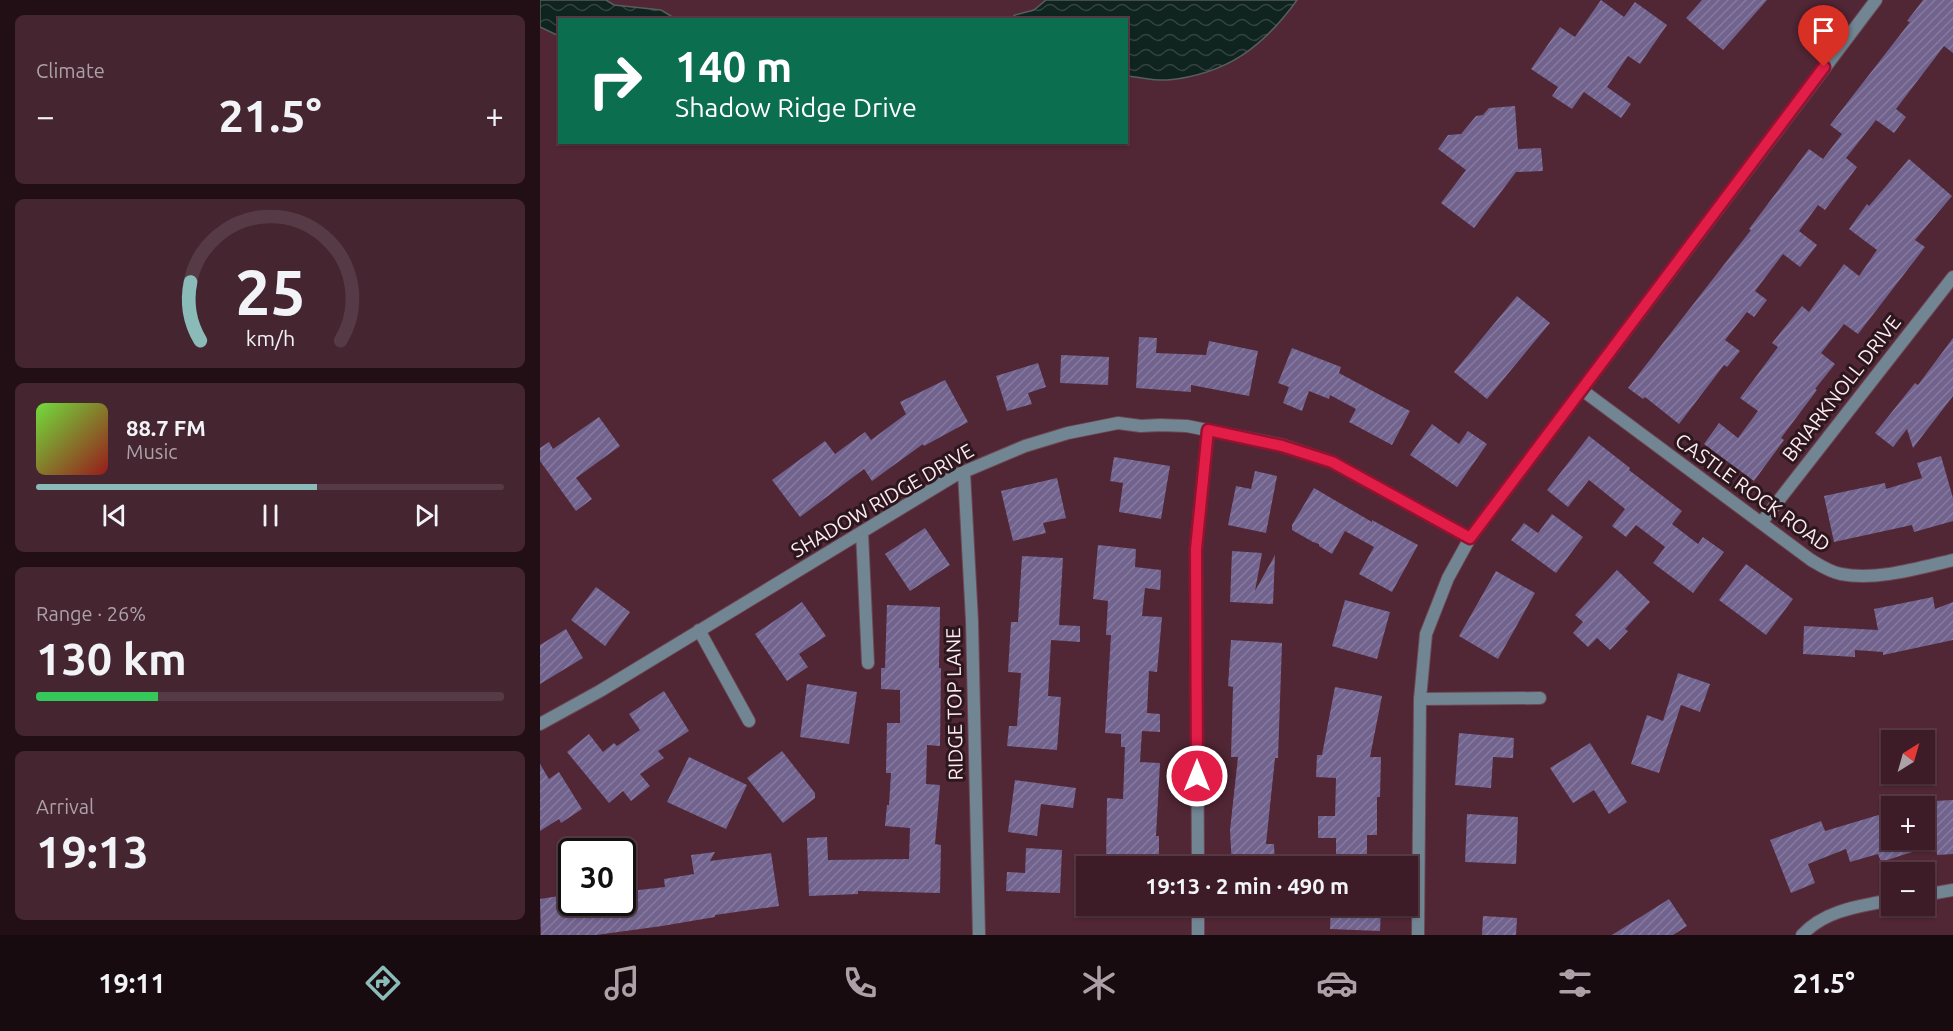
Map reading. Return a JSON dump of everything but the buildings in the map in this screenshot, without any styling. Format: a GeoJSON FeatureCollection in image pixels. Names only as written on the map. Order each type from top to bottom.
{"type":"FeatureCollection","features":[{"type":"Feature","properties":{"kind":"street"},"geometry":{"type":"LineString","coordinates":[[1418,935],[1420,699],[1426,634],[1448,579],[1470,538],[1876,0]]}},
{"type":"Feature","properties":{"kind":"street","name":"BRIARKNOLL DRIVE"},"geometry":{"type":"LineString","coordinates":[[1761,524],[1953,277]]}},
{"type":"Feature","properties":{"kind":"street","name":"CASTLE ROCK ROAD"},"geometry":{"type":"LineString","coordinates":[[1582,390],[1761,524],[1827,570],[1841,574],[1895,573],[1953,560]]}},
{"type":"Feature","properties":{"kind":"street","name":"SHADOW RIDGE DRIVE"},"geometry":{"type":"LineString","coordinates":[[540,724],[600,691],[964,472],[1025,446],[1068,433],[1118,423],[1141,426],[1187,426],[1282,446],[1332,462],[1470,538]]}},
{"type":"Feature","properties":{"kind":"street"},"geometry":{"type":"LineString","coordinates":[[1198,856],[1196,549],[1208,430]]}},
{"type":"Feature","properties":{"kind":"street","name":"RIDGE TOP LANE"},"geometry":{"type":"LineString","coordinates":[[964,472],[972,621],[979,935]]}},
{"type":"Feature","properties":{"kind":"street"},"geometry":{"type":"LineString","coordinates":[[862,532],[868,663]]}},
{"type":"Feature","properties":{"kind":"street"},"geometry":{"type":"LineString","coordinates":[[699,630],[749,721]]}},
{"type":"Feature","properties":{"kind":"street"},"geometry":{"type":"LineString","coordinates":[[1420,699],[1540,698]]}},
{"type":"Feature","properties":{"kind":"street"},"geometry":{"type":"LineString","coordinates":[[1935,893],[1953,890]]}},
{"type":"Feature","properties":{"kind":"street"},"geometry":{"type":"LineString","coordinates":[[1802,935],[1809,927],[1844,909],[1881,902]]}},
{"type":"Feature","properties":{"kind":"street"},"geometry":{"type":"LineString","coordinates":[[1198,916],[1198,935]]}},
{"type":"Feature","properties":{"kind":"water"},"geometry":{"type":"Polygon","coordinates":[[[540,0],[606,0],[614,5],[661,10],[674,18],[558,18],[558,36],[540,27],[540,0]]]}},
{"type":"Feature","properties":{"kind":"water"},"geometry":{"type":"Polygon","coordinates":[[[1046,0],[1297,0],[1271,31],[1242,55],[1208,72],[1168,80],[1128,76],[1128,18],[1011,18],[1034,10],[1046,0]]]}},
{"type":"Feature","properties":{"kind":"route"},"geometry":{"type":"LineString","coordinates":[[1197,776],[1196,549],[1208,430],[1282,446],[1332,462],[1470,538],[1824,67]]}}]}
